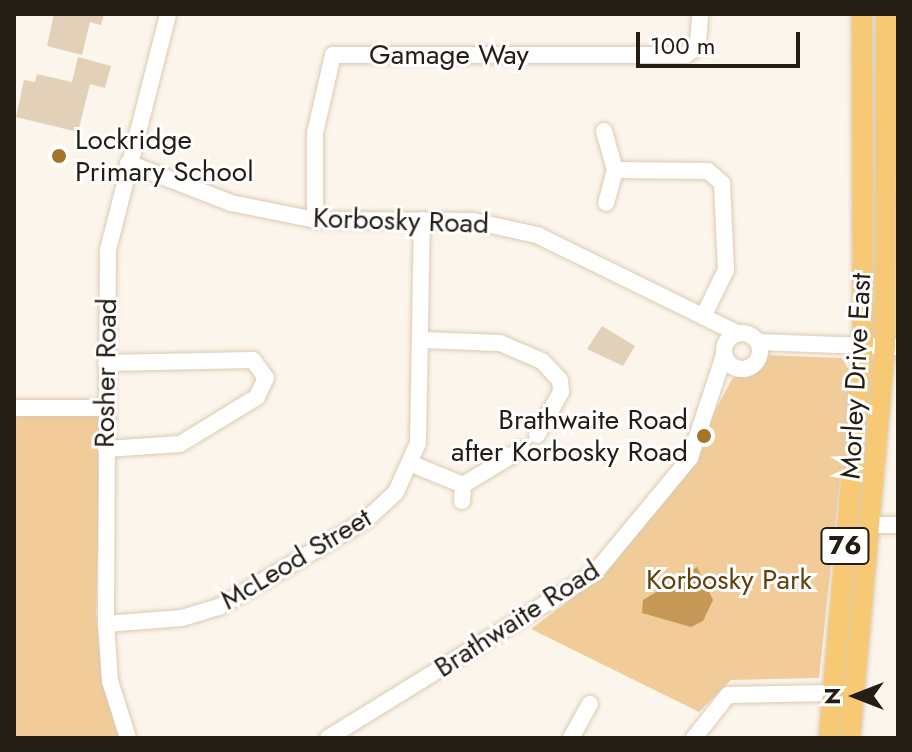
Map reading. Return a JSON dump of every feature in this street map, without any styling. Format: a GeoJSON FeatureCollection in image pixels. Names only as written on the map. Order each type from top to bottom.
{"type":"FeatureCollection","features":[{"type":"Feature","properties":{"kind":"main road","name":"Morley Drive East"},"geometry":{"type":"LineString","coordinates":[[829,738],[862,348],[862,14]]}},
{"type":"Feature","properties":{"kind":"main road","name":"Morley Drive East"},"geometry":{"type":"LineString","coordinates":[[850,738],[869,525],[891,347],[886,14]]}},
{"type":"Feature","properties":{"kind":"street","name":"Rosher Road"},"geometry":{"type":"LineString","coordinates":[[128,738],[110,681],[106,624],[105,408],[109,236],[168,14]]}},
{"type":"Feature","properties":{"kind":"street","name":"Gamage Way"},"geometry":{"type":"LineString","coordinates":[[315,220],[315,133],[333,55],[686,55],[698,45],[700,14]]}},
{"type":"Feature","properties":{"kind":"street"},"geometry":{"type":"LineString","coordinates":[[604,131],[615,170],[606,203]]}},
{"type":"Feature","properties":{"kind":"street","name":"Korbosky Road"},"geometry":{"type":"LineString","coordinates":[[128,163],[231,203],[315,220],[422,220],[537,235],[737,333],[759,347]]}},
{"type":"Feature","properties":{"kind":"street"},"geometry":{"type":"LineString","coordinates":[[615,170],[708,171],[722,183],[726,270],[706,319],[727,358],[751,367],[759,347],[891,347]]}},
{"type":"Feature","properties":{"kind":"street"},"geometry":{"type":"LineString","coordinates":[[422,220],[422,340],[412,464],[463,493],[522,449]]}},
{"type":"Feature","properties":{"kind":"street"},"geometry":{"type":"LineString","coordinates":[[727,358],[737,333]]}},
{"type":"Feature","properties":{"kind":"street"},"geometry":{"type":"LineString","coordinates":[[422,340],[500,343],[542,361],[560,380],[557,404],[537,435]]}},
{"type":"Feature","properties":{"kind":"street","name":"Brathwaite Road"},"geometry":{"type":"LineString","coordinates":[[328,738],[594,574],[677,478],[727,358]]}},
{"type":"Feature","properties":{"kind":"street"},"geometry":{"type":"LineString","coordinates":[[106,363],[253,360],[266,378],[257,397],[180,444],[106,449]]}},
{"type":"Feature","properties":{"kind":"street"},"geometry":{"type":"LineString","coordinates":[[14,408],[105,408]]}},
{"type":"Feature","properties":{"kind":"street","name":"McLeod Street"},"geometry":{"type":"LineString","coordinates":[[106,624],[182,618],[219,607],[366,520],[412,464]]}},
{"type":"Feature","properties":{"kind":"street"},"geometry":{"type":"LineString","coordinates":[[869,525],[898,525]]}},
{"type":"Feature","properties":{"kind":"street"},"geometry":{"type":"LineString","coordinates":[[694,738],[728,695],[831,693]]}},
{"type":"Feature","properties":{"kind":"street"},"geometry":{"type":"LineString","coordinates":[[571,738],[590,704]]}},
{"type":"Feature","properties":{"kind":"green space","name":"Korbosky Park"},"geometry":{"type":"Polygon","coordinates":[[[766,355],[842,358],[851,374],[819,678],[731,680],[699,712],[531,629],[598,579],[669,497],[732,379],[766,355]]]}},
{"type":"Feature","properties":{"kind":"green space"},"geometry":{"type":"Polygon","coordinates":[[[14,407],[102,407],[96,614],[104,681],[125,738],[14,738],[14,407]]]}},
{"type":"Feature","properties":{"kind":"shaded area"},"geometry":{"type":"Polygon","coordinates":[[[697,567],[713,600],[703,621],[691,627],[642,613],[643,600],[697,567]]]}},
{"type":"Feature","properties":{"kind":"building"},"geometry":{"type":"Polygon","coordinates":[[[54,14],[104,14],[101,25],[90,22],[82,55],[47,46],[54,14]]]}},
{"type":"Feature","properties":{"kind":"building"},"geometry":{"type":"Polygon","coordinates":[[[78,57],[111,66],[105,88],[90,84],[78,132],[16,117],[24,80],[35,82],[37,74],[72,82],[78,57]]]}},
{"type":"Feature","properties":{"kind":"building"},"geometry":{"type":"Polygon","coordinates":[[[602,326],[635,346],[623,366],[587,349],[602,326]]]}},
{"type":"Feature","properties":{"kind":"place","name":"Lockridge Primary School"},"geometry":{"type":"Point","coordinates":[59,156]}},
{"type":"Feature","properties":{"kind":"place","name":"Brathwaite Road after Korbosky Road"},"geometry":{"type":"Point","coordinates":[704,436]}}]}
